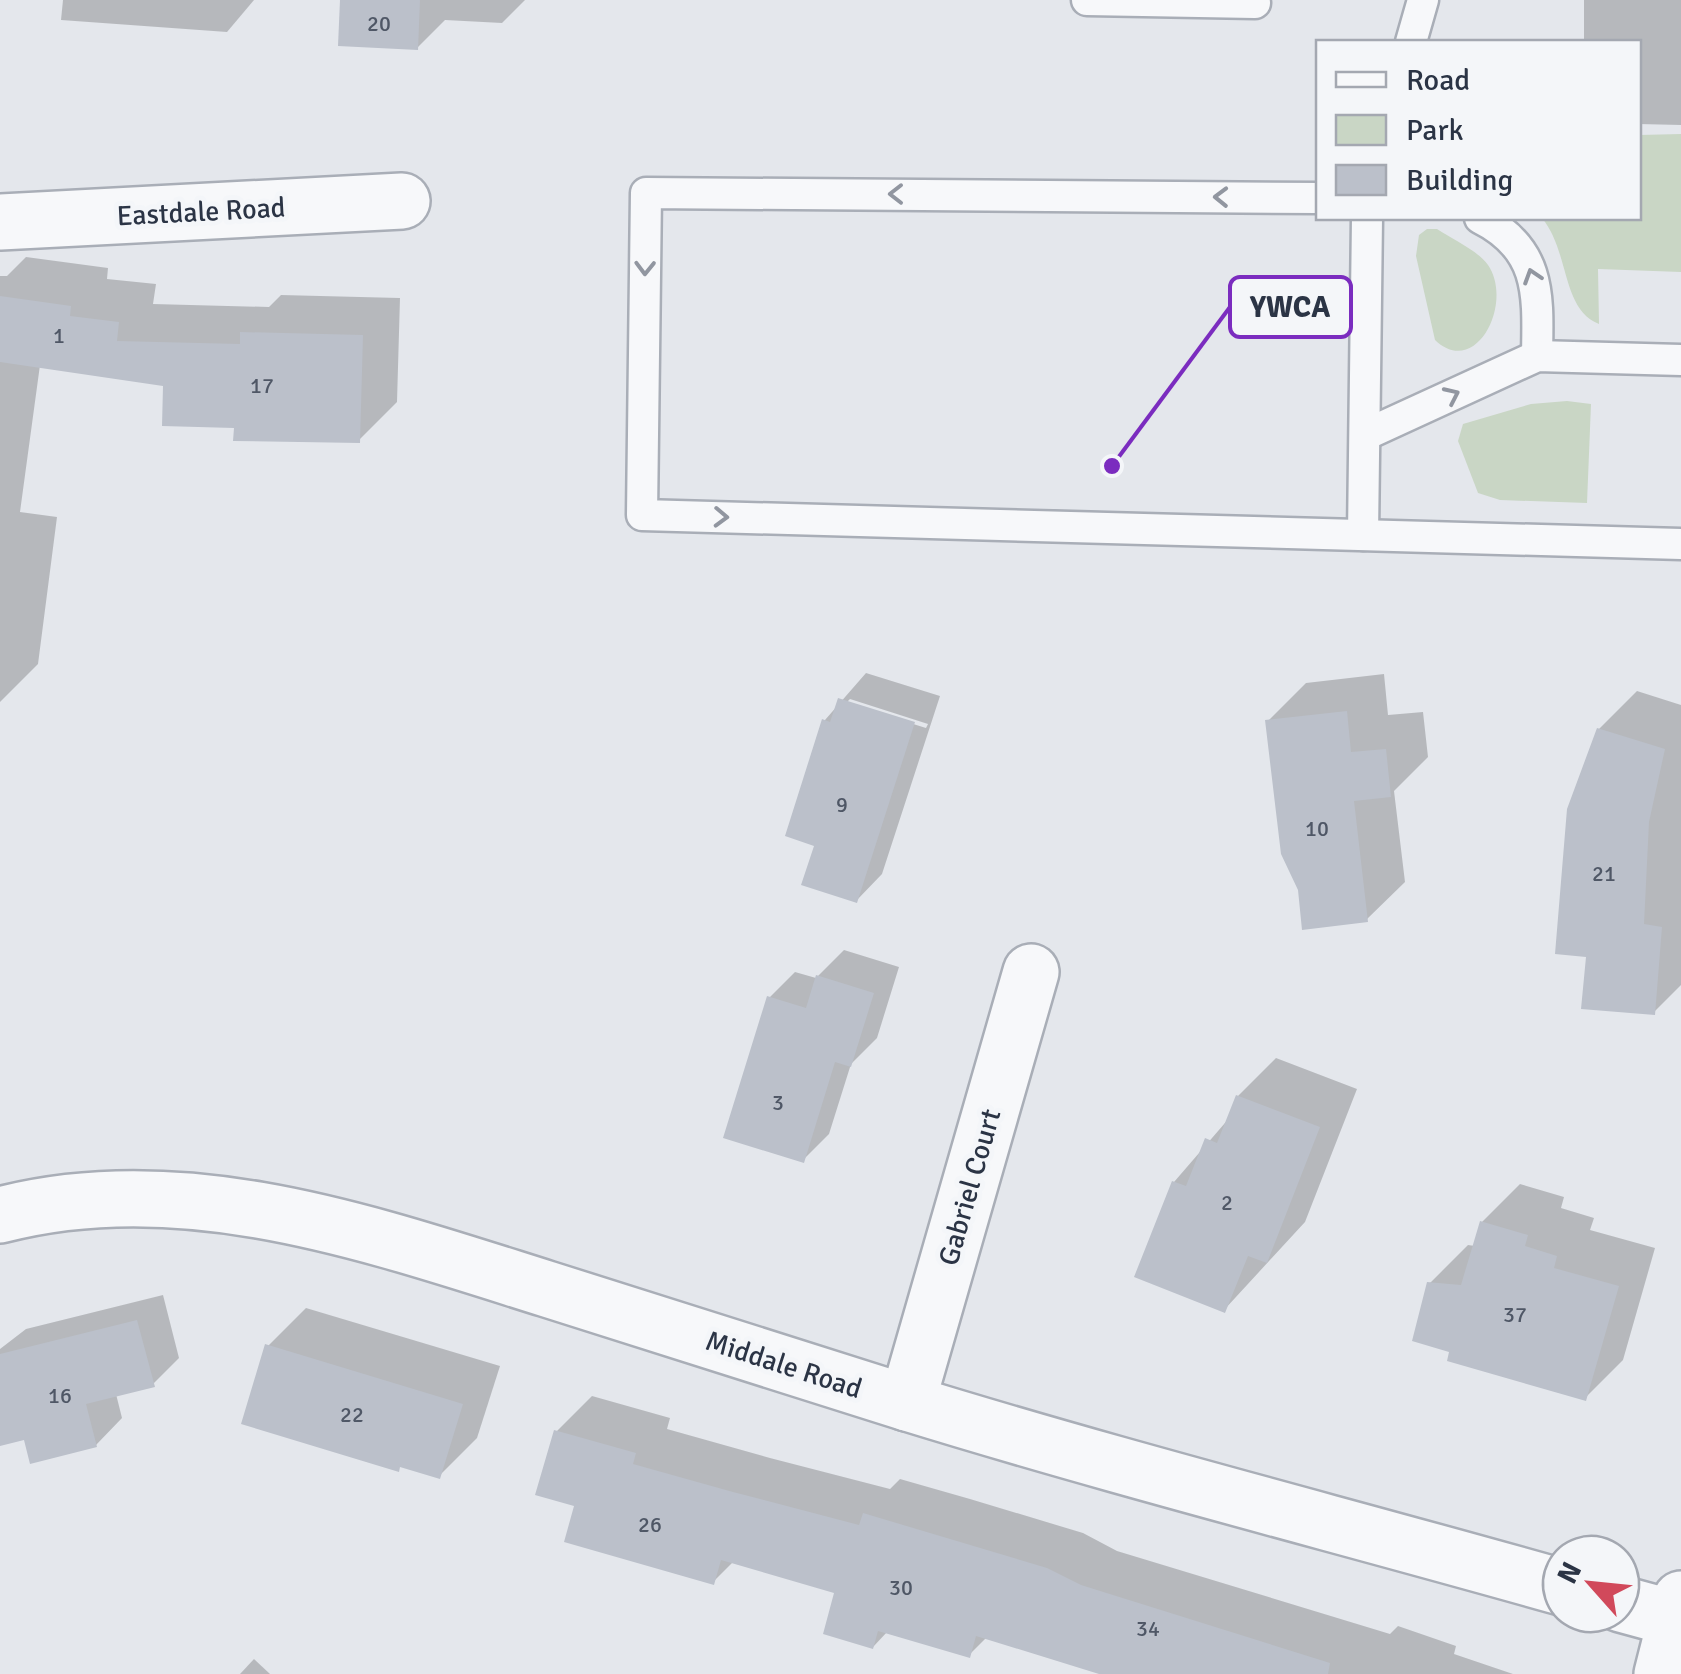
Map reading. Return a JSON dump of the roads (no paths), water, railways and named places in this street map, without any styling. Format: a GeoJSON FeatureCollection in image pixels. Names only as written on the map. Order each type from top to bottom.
{"type":"FeatureCollection","features":[{"type":"Feature","properties":{"kind":"street","name":"Eastdale Road"},"geometry":{"type":"LineString","coordinates":[[0,222],[402,201]]}},
{"type":"Feature","properties":{"kind":"street","name":"Gabriel Court"},"geometry":{"type":"LineString","coordinates":[[907,1403],[1030,972]]}},
{"type":"Feature","properties":{"kind":"street","name":"Middale Road"},"geometry":{"type":"LineString","coordinates":[[0,1215],[37,1205],[130,1196],[238,1207],[358,1230],[907,1403],[1541,1581]]}},
{"type":"Feature","properties":{"kind":"street"},"geometry":{"type":"LineString","coordinates":[[1641,1606],[1678,1609],[1662,1674]]}},
{"type":"Feature","properties":{"kind":"lane"},"geometry":{"type":"LineString","coordinates":[[1088,0],[1255,3]]}},
{"type":"Feature","properties":{"kind":"lane"},"geometry":{"type":"LineString","coordinates":[[1412,40],[1423,0]]}},
{"type":"Feature","properties":{"kind":"lane"},"geometry":{"type":"LineString","coordinates":[[1316,198],[646,193],[642,514],[1681,544]]}},
{"type":"Feature","properties":{"kind":"lane"},"geometry":{"type":"LineString","coordinates":[[1363,535],[1368,434],[1367,220]]}},
{"type":"Feature","properties":{"kind":"lane"},"geometry":{"type":"LineString","coordinates":[[1484,220],[1502,229],[1528,260],[1538,293],[1537,356]]}},
{"type":"Feature","properties":{"kind":"lane"},"geometry":{"type":"LineString","coordinates":[[1368,434],[1537,356],[1681,360]]}},
{"type":"Feature","properties":{"kind":"place","name":"YWCA"},"geometry":{"type":"Point","coordinates":[1112,466]}}]}
